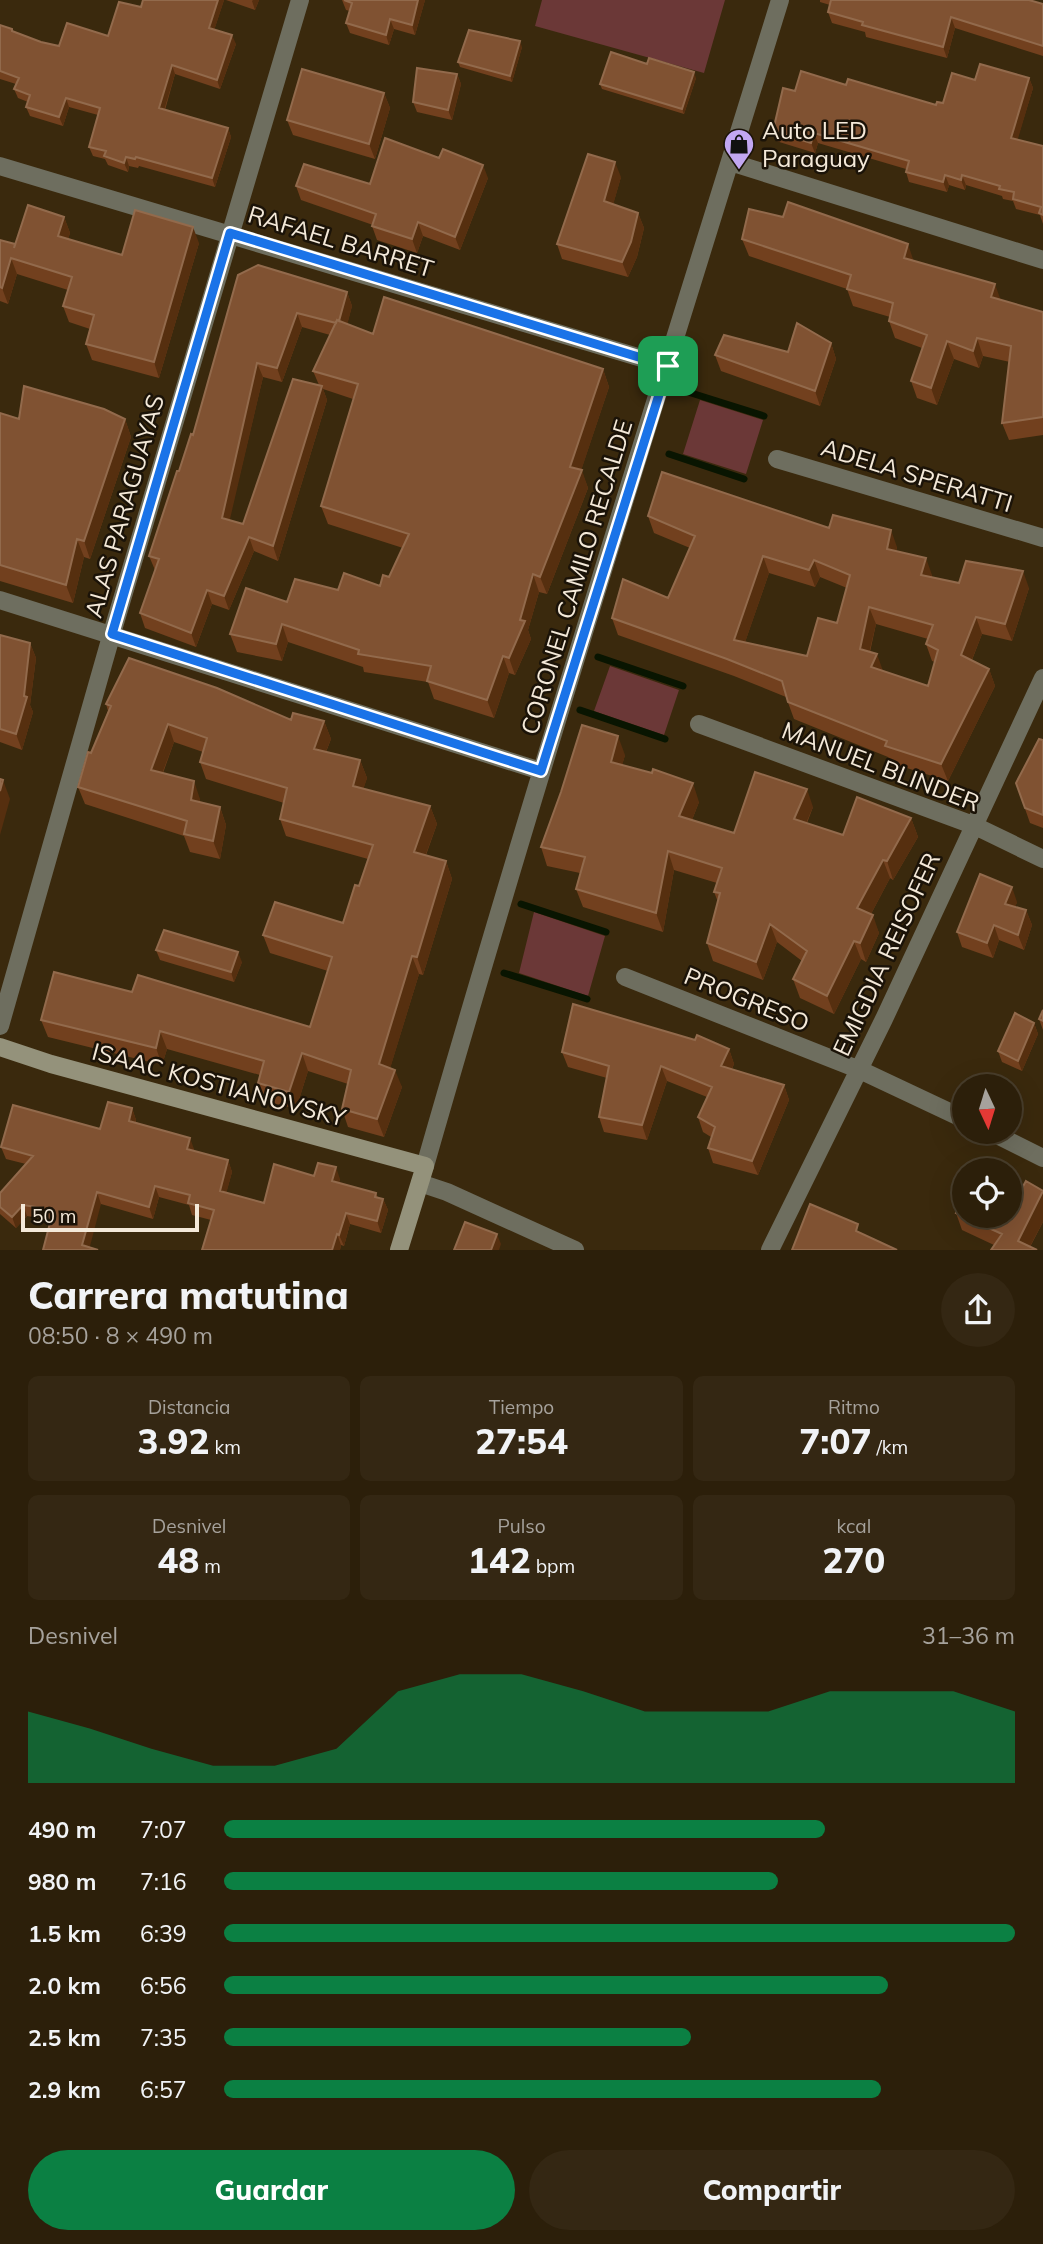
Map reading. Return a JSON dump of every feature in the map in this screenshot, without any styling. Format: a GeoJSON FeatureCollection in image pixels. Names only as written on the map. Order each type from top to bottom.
{"type":"FeatureCollection","features":[{"type":"Feature","properties":{"kind":"main road","name":"ISAAC KOSTIANOVSKY"},"geometry":{"type":"LineString","coordinates":[[0,1047],[423,1175]]}},
{"type":"Feature","properties":{"kind":"main road","name":"CORONEL CAMILO RECALDE"},"geometry":{"type":"LineString","coordinates":[[399,1250],[423,1175]]}},
{"type":"Feature","properties":{"kind":"street","name":"ALAS PARAGUAYAS"},"geometry":{"type":"LineString","coordinates":[[0,1026],[112,634],[300,0]]}},
{"type":"Feature","properties":{"kind":"street","name":"CORONEL CAMILO RECALDE"},"geometry":{"type":"LineString","coordinates":[[423,1175],[541,771],[780,0]]}},
{"type":"Feature","properties":{"kind":"street"},"geometry":{"type":"LineString","coordinates":[[730,162],[1043,260]]}},
{"type":"Feature","properties":{"kind":"street","name":"RAFAEL BARRET"},"geometry":{"type":"LineString","coordinates":[[0,166],[668,366]]}},
{"type":"Feature","properties":{"kind":"street","name":"ADELA SPERATTI"},"geometry":{"type":"LineString","coordinates":[[777,459],[1043,538]]}},
{"type":"Feature","properties":{"kind":"street"},"geometry":{"type":"LineString","coordinates":[[0,600],[541,771]]}},
{"type":"Feature","properties":{"kind":"street","name":"EMIGDIA REISOFER"},"geometry":{"type":"LineString","coordinates":[[770,1250],[860,1070],[1043,678]]}},
{"type":"Feature","properties":{"kind":"street","name":"MANUEL BLINDER"},"geometry":{"type":"LineString","coordinates":[[699,724],[973,825],[1043,859]]}},
{"type":"Feature","properties":{"kind":"street","name":"PROGRESO"},"geometry":{"type":"LineString","coordinates":[[625,977],[860,1070],[952,1113]]}},
{"type":"Feature","properties":{"kind":"street"},"geometry":{"type":"LineString","coordinates":[[1015,1144],[1043,1158]]}},
{"type":"Feature","properties":{"kind":"street"},"geometry":{"type":"LineString","coordinates":[[423,1175],[447,1192],[575,1250]]}},
{"type":"Feature","properties":{"kind":"shaded area"},"geometry":{"type":"Polygon","coordinates":[[[542,0],[725,0],[704,73],[535,26],[542,0]]]}},
{"type":"Feature","properties":{"kind":"shaded area"},"geometry":{"type":"Polygon","coordinates":[[[700,400],[763,420],[746,474],[683,454],[700,400]]]}},
{"type":"Feature","properties":{"kind":"shaded area"},"geometry":{"type":"Polygon","coordinates":[[[610,666],[679,690],[664,735],[594,711],[610,666]]]}},
{"type":"Feature","properties":{"kind":"shaded area"},"geometry":{"type":"Polygon","coordinates":[[[534,912],[605,936],[588,996],[519,973],[534,912]]]}},
{"type":"Feature","properties":{"kind":"building"},"geometry":{"type":"Polygon","coordinates":[[[143,0],[218,0],[209,28],[232,35],[217,80],[172,65],[159,108],[228,128],[212,178],[136,157],[126,157],[124,163],[104,156],[106,151],[89,147],[100,108],[66,98],[59,117],[26,107],[30,95],[14,89],[19,78],[0,71],[0,25],[41,42],[59,46],[67,23],[108,36],[119,2],[141,7],[143,0]]]}},
{"type":"Feature","properties":{"kind":"building"},"geometry":{"type":"Polygon","coordinates":[[[344,0],[418,0],[412,25],[390,19],[386,35],[346,23],[352,3],[344,0]]]}},
{"type":"Feature","properties":{"kind":"building"},"geometry":{"type":"Polygon","coordinates":[[[831,0],[1029,0],[1043,4],[1043,46],[951,17],[943,47],[862,25],[863,22],[828,12],[831,0]]]}},
{"type":"Feature","properties":{"kind":"building"},"geometry":{"type":"Polygon","coordinates":[[[469,30],[520,41],[510,76],[458,62],[469,30]]]}},
{"type":"Feature","properties":{"kind":"building"},"geometry":{"type":"Polygon","coordinates":[[[611,52],[647,64],[649,58],[694,72],[682,109],[600,84],[611,52]]]}},
{"type":"Feature","properties":{"kind":"building"},"geometry":{"type":"Polygon","coordinates":[[[980,64],[1029,78],[1011,138],[1043,146],[1043,215],[1039,213],[1041,207],[1013,199],[1014,192],[999,189],[1000,186],[962,175],[961,180],[945,175],[943,182],[906,172],[909,161],[814,133],[811,143],[773,131],[783,88],[795,91],[801,71],[846,85],[848,79],[936,105],[937,102],[943,103],[952,73],[975,80],[980,64]]]}},
{"type":"Feature","properties":{"kind":"building"},"geometry":{"type":"Polygon","coordinates":[[[417,68],[457,74],[448,110],[413,102],[417,68]]]}},
{"type":"Feature","properties":{"kind":"building"},"geometry":{"type":"Polygon","coordinates":[[[302,69],[384,93],[369,144],[287,120],[302,69]]]}},
{"type":"Feature","properties":{"kind":"building"},"geometry":{"type":"Polygon","coordinates":[[[385,138],[439,158],[443,149],[483,165],[455,237],[418,222],[412,239],[372,226],[376,214],[296,186],[304,164],[370,184],[385,138]]]}},
{"type":"Feature","properties":{"kind":"building"},"geometry":{"type":"Polygon","coordinates":[[[588,154],[615,162],[604,201],[638,213],[631,242],[622,262],[557,244],[588,154]]]}},
{"type":"Feature","properties":{"kind":"building"},"geometry":{"type":"Polygon","coordinates":[[[788,202],[908,244],[904,258],[995,284],[991,297],[1043,312],[1043,417],[1002,423],[1011,346],[977,338],[973,351],[947,341],[931,388],[911,381],[927,335],[889,321],[893,303],[847,289],[851,275],[742,239],[749,209],[783,217],[788,202]]]}},
{"type":"Feature","properties":{"kind":"building"},"geometry":{"type":"Polygon","coordinates":[[[28,205],[64,217],[58,236],[122,255],[135,210],[193,227],[154,362],[86,344],[94,315],[63,306],[72,277],[11,258],[2,288],[0,287],[0,240],[15,244],[14,248],[28,205]]]}},
{"type":"Feature","properties":{"kind":"building"},"geometry":{"type":"Polygon","coordinates":[[[258,265],[347,292],[339,321],[336,323],[297,313],[277,368],[257,363],[222,518],[243,524],[293,379],[322,386],[273,546],[249,537],[224,596],[207,590],[191,633],[140,613],[159,559],[149,556],[177,471],[191,434],[193,435],[238,275],[258,265]]]}},
{"type":"Feature","properties":{"kind":"building"},"geometry":{"type":"Polygon","coordinates":[[[384,297],[603,369],[570,467],[582,470],[540,577],[533,574],[520,620],[525,621],[509,658],[503,656],[487,700],[427,681],[431,666],[358,654],[359,650],[282,624],[276,644],[230,634],[246,588],[287,602],[295,579],[338,590],[344,573],[380,586],[383,575],[389,577],[409,534],[321,506],[358,384],[313,371],[337,320],[373,334],[384,297]]]}},
{"type":"Feature","properties":{"kind":"building"},"geometry":{"type":"Polygon","coordinates":[[[797,323],[831,343],[815,391],[715,355],[724,335],[788,352],[797,323]]]}},
{"type":"Feature","properties":{"kind":"building"},"geometry":{"type":"Polygon","coordinates":[[[24,386],[104,409],[125,419],[84,541],[77,539],[66,585],[0,565],[0,413],[19,419],[24,386]]]}},
{"type":"Feature","properties":{"kind":"building"},"geometry":{"type":"Polygon","coordinates":[[[662,472],[829,528],[833,515],[891,530],[887,549],[926,558],[921,575],[959,583],[966,561],[1023,571],[1005,624],[976,617],[961,655],[989,669],[941,764],[885,746],[887,741],[788,702],[782,681],[612,618],[623,579],[668,598],[695,536],[648,516],[662,472]],[[763,556],[734,640],[807,656],[818,618],[837,623],[850,575],[814,560],[809,570],[763,556]],[[869,607],[860,649],[877,654],[871,667],[928,686],[938,650],[926,644],[933,625],[869,607]]]}},
{"type":"Feature","properties":{"kind":"building"},"geometry":{"type":"Polygon","coordinates":[[[0,635],[30,643],[24,696],[27,697],[16,734],[0,729],[0,635]]]}},
{"type":"Feature","properties":{"kind":"building"},"geometry":{"type":"Polygon","coordinates":[[[129,658],[217,688],[291,720],[293,713],[324,721],[314,749],[360,760],[353,786],[430,806],[414,852],[446,861],[417,957],[412,956],[379,1064],[395,1070],[377,1119],[342,1109],[351,1070],[302,1053],[289,1092],[258,1083],[264,1061],[160,1031],[156,1048],[41,1020],[54,972],[132,992],[138,975],[310,1027],[332,957],[263,935],[275,902],[343,923],[355,885],[359,886],[373,845],[280,819],[287,788],[200,762],[207,738],[168,724],[151,770],[194,781],[191,800],[220,807],[213,841],[184,834],[187,821],[78,787],[88,752],[91,753],[111,706],[106,704],[129,658]]]}},
{"type":"Feature","properties":{"kind":"building"},"geometry":{"type":"Polygon","coordinates":[[[582,725],[618,736],[611,762],[652,773],[653,769],[693,783],[679,816],[734,833],[755,772],[807,789],[794,819],[843,835],[857,797],[911,818],[887,861],[883,860],[857,908],[873,915],[860,943],[854,941],[827,996],[793,979],[807,951],[770,924],[756,962],[707,943],[720,893],[714,892],[722,868],[668,851],[656,913],[576,889],[585,857],[541,847],[582,725]]]}},
{"type":"Feature","properties":{"kind":"building"},"geometry":{"type":"Polygon","coordinates":[[[1039,739],[1043,740],[1043,815],[1025,808],[1016,783],[1039,739]]]}},
{"type":"Feature","properties":{"kind":"building"},"geometry":{"type":"Polygon","coordinates":[[[980,874],[1012,887],[1005,904],[1026,910],[1018,935],[994,925],[987,943],[957,932],[980,874]]]}},
{"type":"Feature","properties":{"kind":"building"},"geometry":{"type":"Polygon","coordinates":[[[164,930],[238,952],[231,972],[156,950],[164,930]]]}},
{"type":"Feature","properties":{"kind":"building"},"geometry":{"type":"Polygon","coordinates":[[[573,1004],[695,1040],[697,1035],[729,1049],[721,1066],[784,1085],[752,1161],[708,1148],[715,1127],[698,1117],[712,1087],[661,1066],[642,1125],[599,1117],[609,1066],[562,1052],[573,1004]]]}},
{"type":"Feature","properties":{"kind":"building"},"geometry":{"type":"Polygon","coordinates":[[[1015,1013],[1034,1023],[1018,1061],[998,1051],[1015,1013]]]}},
{"type":"Feature","properties":{"kind":"building"},"geometry":{"type":"Polygon","coordinates":[[[108,1102],[132,1108],[129,1121],[190,1138],[187,1149],[228,1160],[220,1191],[264,1203],[274,1164],[314,1176],[318,1163],[336,1167],[332,1181],[376,1193],[375,1197],[383,1199],[377,1221],[346,1213],[332,1250],[202,1250],[214,1210],[188,1203],[190,1195],[155,1186],[149,1207],[97,1192],[82,1245],[98,1250],[43,1250],[50,1223],[43,1208],[23,1205],[12,1217],[0,1207],[0,1193],[33,1156],[1,1147],[13,1105],[100,1129],[108,1102]]]}},
{"type":"Feature","properties":{"kind":"building"},"geometry":{"type":"Polygon","coordinates":[[[1026,1181],[1043,1191],[1018,1241],[1037,1250],[991,1250],[1002,1234],[989,1228],[1022,1228],[1022,1188],[1026,1181]]]}},
{"type":"Feature","properties":{"kind":"building"},"geometry":{"type":"Polygon","coordinates":[[[810,1204],[858,1224],[856,1231],[897,1250],[792,1250],[810,1204]]]}},
{"type":"Feature","properties":{"kind":"building"},"geometry":{"type":"Polygon","coordinates":[[[465,1222],[497,1234],[491,1250],[454,1250],[465,1222]]]}},
{"type":"Feature","properties":{"kind":"waterway"},"geometry":{"type":"LineString","coordinates":[[688,392],[764,416]]}},
{"type":"Feature","properties":{"kind":"waterway"},"geometry":{"type":"LineString","coordinates":[[669,454],[744,479]]}},
{"type":"Feature","properties":{"kind":"waterway"},"geometry":{"type":"LineString","coordinates":[[598,657],[683,686]]}},
{"type":"Feature","properties":{"kind":"waterway"},"geometry":{"type":"LineString","coordinates":[[580,710],[665,739]]}},
{"type":"Feature","properties":{"kind":"waterway"},"geometry":{"type":"LineString","coordinates":[[521,904],[606,932]]}},
{"type":"Feature","properties":{"kind":"waterway"},"geometry":{"type":"LineString","coordinates":[[504,973],[587,999]]}},
{"type":"Feature","properties":{"kind":"place","name":"Auto LED Paraguay"},"geometry":{"type":"Point","coordinates":[739,171]}},
{"type":"Feature","properties":{"kind":"route"},"geometry":{"type":"LineString","coordinates":[[230,233],[668,366],[541,771],[112,634],[230,233]]}}]}
